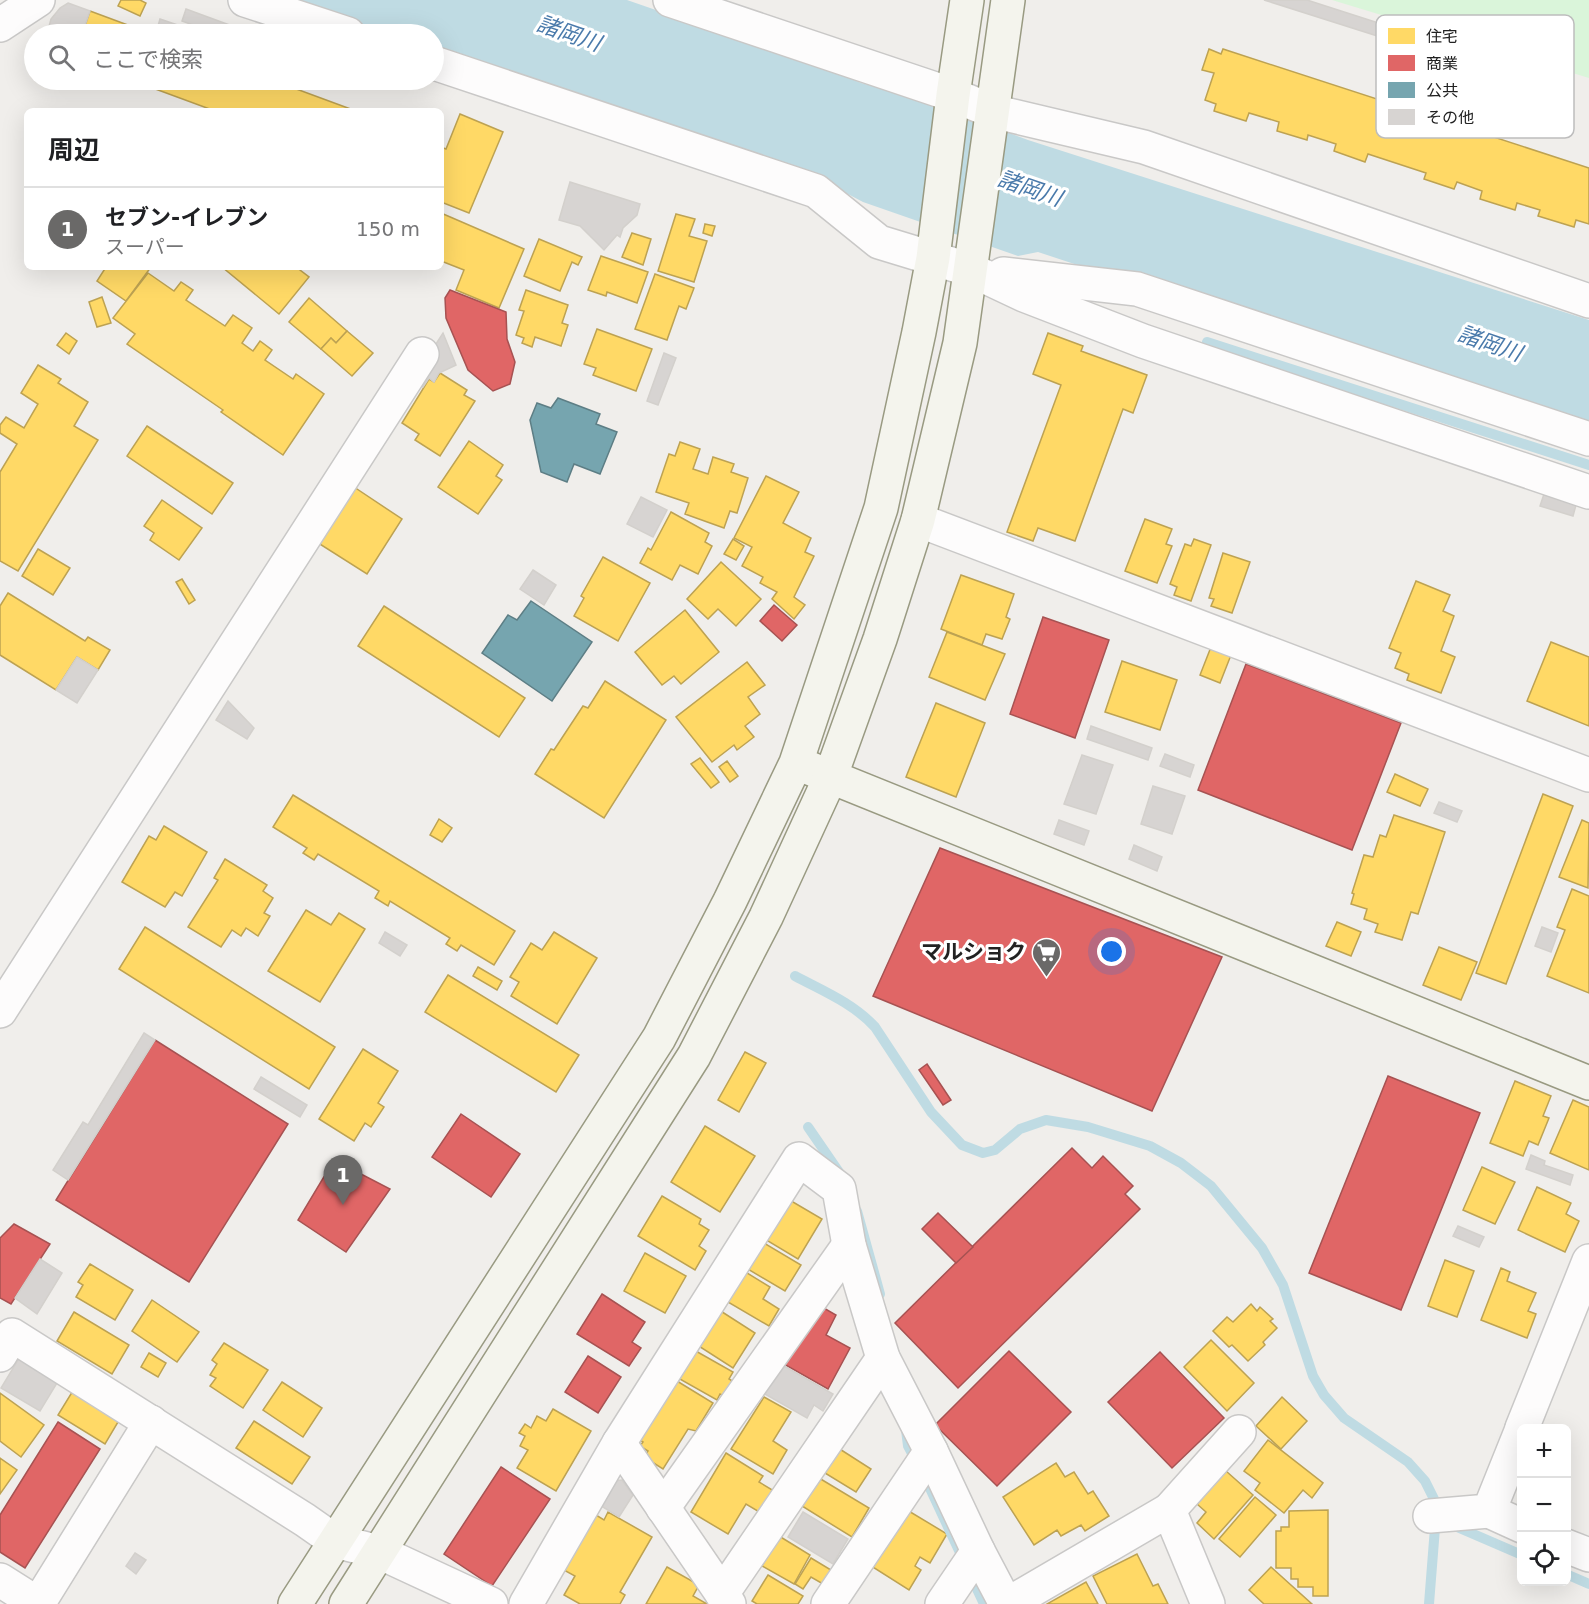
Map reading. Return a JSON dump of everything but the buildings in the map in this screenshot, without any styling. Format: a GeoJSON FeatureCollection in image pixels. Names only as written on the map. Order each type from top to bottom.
{"type":"FeatureCollection","features":[{"type":"Feature","properties":{"kind":"street"},"geometry":{"type":"LineString","coordinates":[[0,25],[38,0]]}},
{"type":"Feature","properties":{"kind":"street"},"geometry":{"type":"LineString","coordinates":[[245,0],[318,24]]}},
{"type":"Feature","properties":{"kind":"street"},"geometry":{"type":"LineString","coordinates":[[670,0],[953,95],[991,121],[1144,147],[1589,301]]}},
{"type":"Feature","properties":{"kind":"street"},"geometry":{"type":"LineString","coordinates":[[295,1604],[659,1038],[730,901],[796,763],[881,508],[933,258],[967,0]]}},
{"type":"Feature","properties":{"kind":"street"},"geometry":{"type":"LineString","coordinates":[[346,1604],[694,1056],[766,917],[830,778],[880,639],[918,520],[960,343],[1008,0]]}},
{"type":"Feature","properties":{"kind":"street"},"geometry":{"type":"LineString","coordinates":[[444,66],[816,191],[879,242],[971,270],[1024,295],[1143,341],[1589,492]]}},
{"type":"Feature","properties":{"kind":"street"},"geometry":{"type":"LineString","coordinates":[[971,270],[1137,289],[1589,439]]}},
{"type":"Feature","properties":{"kind":"street"},"geometry":{"type":"LineString","coordinates":[[0,1011],[422,354]]}},
{"type":"Feature","properties":{"kind":"street"},"geometry":{"type":"LineString","coordinates":[[918,520],[1589,775]]}},
{"type":"Feature","properties":{"kind":"street"},"geometry":{"type":"LineString","coordinates":[[796,763],[1589,1083]]}},
{"type":"Feature","properties":{"kind":"street"},"geometry":{"type":"LineString","coordinates":[[526,1604],[619,1443],[799,1159],[839,1189],[849,1245],[884,1358],[978,1551],[1007,1604],[1169,1510],[1239,1432]]}},
{"type":"Feature","properties":{"kind":"street"},"geometry":{"type":"LineString","coordinates":[[663,1508],[849,1245]]}},
{"type":"Feature","properties":{"kind":"street"},"geometry":{"type":"LineString","coordinates":[[1524,1424],[1589,1261]]}},
{"type":"Feature","properties":{"kind":"street"},"geometry":{"type":"LineString","coordinates":[[0,1355],[12,1335],[335,1541],[379,1552],[491,1604]]}},
{"type":"Feature","properties":{"kind":"street"},"geometry":{"type":"LineString","coordinates":[[619,1443],[726,1599],[884,1358]]}},
{"type":"Feature","properties":{"kind":"street"},"geometry":{"type":"LineString","coordinates":[[0,1580],[38,1604],[151,1422]]}},
{"type":"Feature","properties":{"kind":"street"},"geometry":{"type":"LineString","coordinates":[[1489,1511],[1517,1441]]}},
{"type":"Feature","properties":{"kind":"street"},"geometry":{"type":"LineString","coordinates":[[828,1604],[931,1451]]}},
{"type":"Feature","properties":{"kind":"street"},"geometry":{"type":"LineString","coordinates":[[1169,1510],[1208,1604]]}},
{"type":"Feature","properties":{"kind":"street"},"geometry":{"type":"LineString","coordinates":[[1430,1516],[1489,1511],[1517,1524]]}},
{"type":"Feature","properties":{"kind":"street"},"geometry":{"type":"LineString","coordinates":[[1571,1547],[1589,1555]]}},
{"type":"Feature","properties":{"kind":"street"},"geometry":{"type":"LineString","coordinates":[[942,1604],[978,1551]]}},
{"type":"Feature","properties":{"kind":"green space"},"geometry":{"type":"Polygon","coordinates":[[[1332,0],[1589,0],[1589,78],[1574,73],[1574,15],[1381,15],[1332,0]]]}},
{"type":"Feature","properties":{"kind":"water","name":"諸岡川"},"geometry":{"type":"Polygon","coordinates":[[[291,0],[627,0],[861,83],[909,96],[1028,140],[1589,320],[1589,434],[1038,252],[1018,256],[863,202],[825,182],[444,52],[444,24],[362,24],[291,0]]]}},
{"type":"Feature","properties":{"kind":"waterway"},"geometry":{"type":"LineString","coordinates":[[1207,342],[1589,465]]}},
{"type":"Feature","properties":{"kind":"waterway"},"geometry":{"type":"LineString","coordinates":[[795,976],[847,1004],[875,1027],[931,1112],[962,1145],[983,1153],[995,1150],[1020,1129],[1046,1120],[1088,1127],[1150,1146],[1181,1163],[1211,1186],[1262,1248],[1283,1285],[1313,1376],[1324,1395],[1344,1418],[1408,1462],[1425,1481],[1434,1499],[1435,1528],[1429,1604]]}},
{"type":"Feature","properties":{"kind":"waterway"},"geometry":{"type":"LineString","coordinates":[[808,1127],[841,1175]]}},
{"type":"Feature","properties":{"kind":"waterway"},"geometry":{"type":"LineString","coordinates":[[857,1211],[880,1294]]}},
{"type":"Feature","properties":{"kind":"waterway"},"geometry":{"type":"LineString","coordinates":[[906,1430],[908,1446],[917,1463]]}},
{"type":"Feature","properties":{"kind":"waterway"},"geometry":{"type":"LineString","coordinates":[[927,1482],[984,1604]]}},
{"type":"Feature","properties":{"kind":"waterway"},"geometry":{"type":"LineString","coordinates":[[1450,1524],[1517,1553]]}},
{"type":"Feature","properties":{"kind":"waterway"},"geometry":{"type":"LineString","coordinates":[[1571,1576],[1589,1584]]}},
{"type":"Feature","properties":{"kind":"place","name":"マルショク"},"geometry":{"type":"Point","coordinates":[1047,978]}},
{"type":"Feature","properties":{"kind":"place","name":"セブン-イレブン"},"geometry":{"type":"Point","coordinates":[343,1205]}}]}
